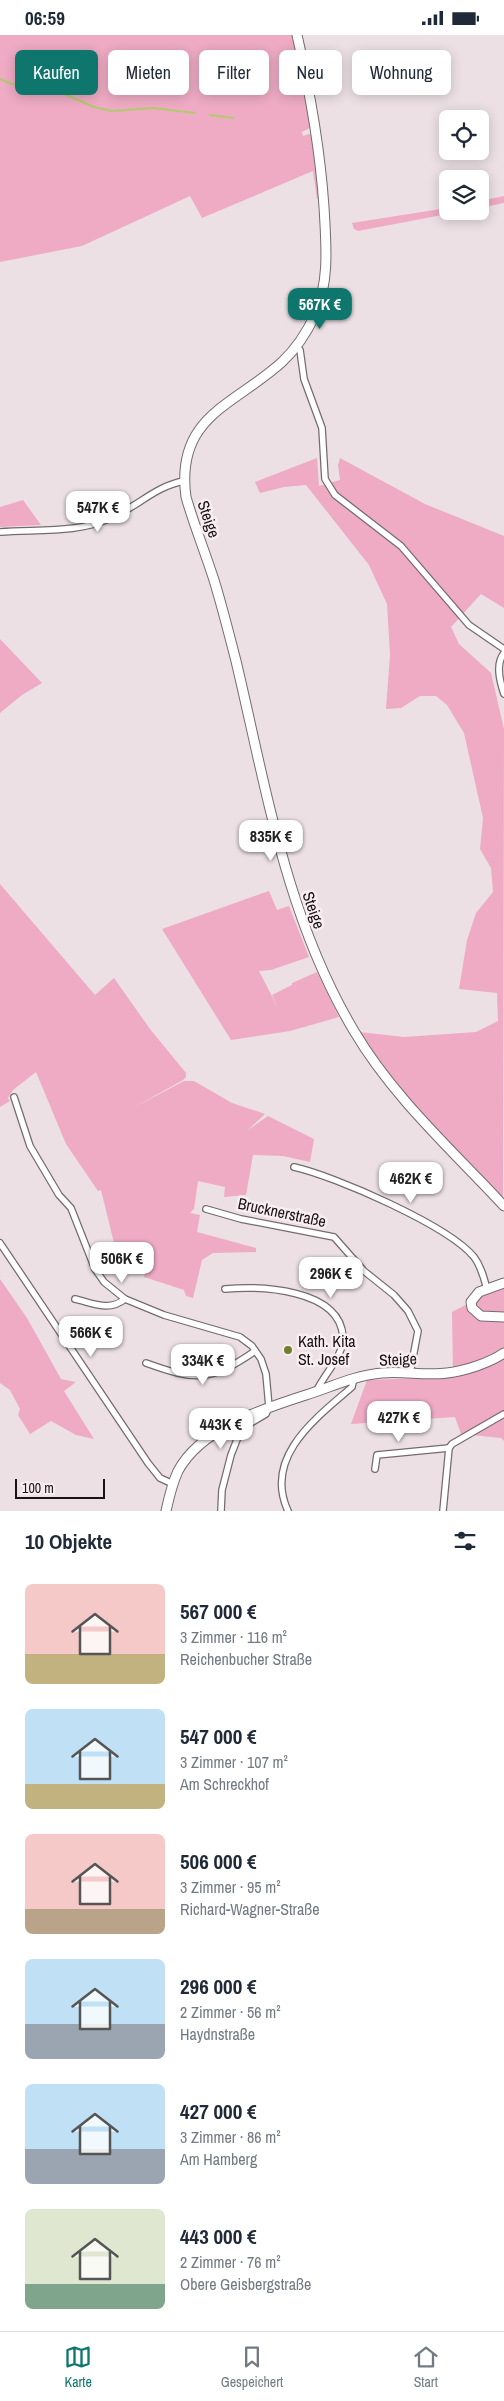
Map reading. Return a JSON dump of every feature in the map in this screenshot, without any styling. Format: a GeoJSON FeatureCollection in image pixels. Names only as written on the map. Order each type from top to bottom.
{"type":"FeatureCollection","features":[{"type":"Feature","properties":{"kind":"street","name":"Steige"},"geometry":{"type":"LineString","coordinates":[[297,35],[316,131],[327,256],[322,294],[315,316],[296,347],[282,362],[230,399],[200,429],[187,456],[184,481],[189,509],[223,609],[281,854],[304,927],[318,963],[355,1032],[382,1071],[413,1109],[504,1205]]}},
{"type":"Feature","properties":{"kind":"street"},"geometry":{"type":"LineString","coordinates":[[296,347],[300,351],[304,379],[322,428],[325,479],[335,495],[401,546],[469,625],[504,649]]}},
{"type":"Feature","properties":{"kind":"street"},"geometry":{"type":"LineString","coordinates":[[0,532],[53,531],[86,526],[112,518],[165,485],[184,481]]}},
{"type":"Feature","properties":{"kind":"street"},"geometry":{"type":"LineString","coordinates":[[504,653],[501,657],[499,672],[504,694]]}},
{"type":"Feature","properties":{"kind":"street"},"geometry":{"type":"LineString","coordinates":[[14,1097],[19,1106],[30,1146],[59,1195],[72,1208],[95,1269],[104,1282],[125,1299],[179,1320],[240,1337],[255,1351],[266,1374],[269,1407],[266,1414],[249,1424],[238,1437],[222,1490],[221,1511]]}},
{"type":"Feature","properties":{"kind":"street"},"geometry":{"type":"LineString","coordinates":[[294,1167],[368,1194],[435,1228],[463,1245],[475,1258],[487,1289]]}},
{"type":"Feature","properties":{"kind":"street","name":"Brucknerstraße"},"geometry":{"type":"LineString","coordinates":[[206,1209],[241,1219],[334,1237],[364,1271],[394,1295],[408,1311],[418,1331],[410,1373]]}},
{"type":"Feature","properties":{"kind":"street"},"geometry":{"type":"LineString","coordinates":[[0,1243],[148,1463],[160,1479],[173,1484]]}},
{"type":"Feature","properties":{"kind":"street"},"geometry":{"type":"LineString","coordinates":[[504,1283],[479,1292],[472,1299],[472,1309],[481,1316],[504,1317]]}},
{"type":"Feature","properties":{"kind":"street"},"geometry":{"type":"LineString","coordinates":[[225,1289],[251,1287],[296,1293],[313,1300],[328,1310],[339,1321],[343,1337],[339,1353],[316,1391]]}},
{"type":"Feature","properties":{"kind":"street"},"geometry":{"type":"LineString","coordinates":[[75,1299],[106,1307],[116,1306],[125,1299]]}},
{"type":"Feature","properties":{"kind":"street"},"geometry":{"type":"LineString","coordinates":[[146,1363],[192,1377],[210,1374],[238,1363],[255,1351]]}},
{"type":"Feature","properties":{"kind":"street","name":"Steige"},"geometry":{"type":"LineString","coordinates":[[166,1511],[179,1469],[194,1451],[241,1419],[269,1407],[354,1378],[382,1373],[446,1374],[504,1353]]}},
{"type":"Feature","properties":{"kind":"street"},"geometry":{"type":"LineString","coordinates":[[288,1511],[284,1500],[282,1477],[291,1451],[305,1428],[352,1387],[354,1378]]}},
{"type":"Feature","properties":{"kind":"street"},"geometry":{"type":"LineString","coordinates":[[444,1511],[449,1448],[452,1444],[504,1413]]}},
{"type":"Feature","properties":{"kind":"street"},"geometry":{"type":"LineString","coordinates":[[375,1469],[377,1455],[449,1448]]}},
{"type":"Feature","properties":{"kind":"shaded area"},"geometry":{"type":"Polygon","coordinates":[[[0,35],[292,35],[295,50],[279,50],[279,95],[305,95],[312,127],[302,132],[303,136],[309,134],[314,136],[320,198],[317,199],[313,171],[202,218],[190,196],[82,246],[0,262],[0,35]]]}},
{"type":"Feature","properties":{"kind":"shaded area"},"geometry":{"type":"Polygon","coordinates":[[[504,196],[504,203],[489,206],[489,199],[504,196]]]}},
{"type":"Feature","properties":{"kind":"shaded area"},"geometry":{"type":"Polygon","coordinates":[[[439,209],[439,216],[358,231],[354,229],[352,223],[439,209]]]}},
{"type":"Feature","properties":{"kind":"shaded area"},"geometry":{"type":"Polygon","coordinates":[[[317,458],[319,486],[340,480],[338,465],[340,458],[425,504],[504,536],[504,608],[481,594],[451,627],[459,644],[491,673],[504,729],[503,1197],[491,1189],[382,1071],[359,1032],[404,1037],[476,1032],[498,1021],[497,993],[459,989],[467,940],[476,913],[493,892],[491,868],[480,849],[483,818],[464,733],[447,705],[436,696],[420,696],[401,708],[386,709],[390,655],[387,604],[369,565],[306,485],[284,487],[260,493],[255,482],[317,458]]]}},
{"type":"Feature","properties":{"kind":"shaded area"},"geometry":{"type":"Polygon","coordinates":[[[23,500],[41,525],[0,527],[0,507],[23,500]]]}},
{"type":"Feature","properties":{"kind":"shaded area"},"geometry":{"type":"Polygon","coordinates":[[[0,639],[42,683],[22,695],[0,713],[0,639]]]}},
{"type":"Feature","properties":{"kind":"shaded area"},"geometry":{"type":"Polygon","coordinates":[[[0,884],[95,995],[114,978],[150,1029],[186,1073],[186,1077],[183,1080],[133,1108],[184,1081],[194,1081],[232,1103],[265,1114],[248,1130],[268,1116],[314,1139],[310,1162],[283,1156],[253,1155],[246,1195],[224,1197],[225,1187],[198,1181],[194,1209],[190,1213],[200,1215],[197,1232],[256,1248],[256,1252],[213,1253],[202,1260],[193,1298],[186,1296],[184,1290],[144,1277],[145,1274],[134,1257],[126,1251],[117,1249],[101,1190],[98,1191],[66,1144],[36,1072],[13,1090],[8,1098],[10,1101],[0,1107],[0,884]]]}},
{"type":"Feature","properties":{"kind":"shaded area"},"geometry":{"type":"Polygon","coordinates":[[[269,891],[277,910],[289,906],[309,957],[271,970],[259,971],[279,1010],[272,995],[292,985],[292,983],[317,972],[339,1017],[290,1031],[231,1040],[162,929],[269,891]]]}},
{"type":"Feature","properties":{"kind":"shaded area"},"geometry":{"type":"Polygon","coordinates":[[[0,1279],[27,1318],[61,1379],[76,1382],[64,1391],[94,1439],[76,1435],[51,1421],[30,1434],[18,1415],[20,1409],[10,1390],[0,1383],[0,1279]]]}},
{"type":"Feature","properties":{"kind":"shaded area"},"geometry":{"type":"Polygon","coordinates":[[[504,1285],[504,1441],[501,1438],[461,1434],[455,1417],[351,1424],[367,1380],[453,1377],[452,1312],[504,1285]]]}},
{"type":"Feature","properties":{"kind":"waterway"},"geometry":{"type":"LineString","coordinates":[[0,79],[11,84],[34,84],[62,93],[94,107],[112,111],[153,108],[195,113]]}},
{"type":"Feature","properties":{"kind":"waterway"},"geometry":{"type":"LineString","coordinates":[[210,115],[233,118]]}},
{"type":"Feature","properties":{"kind":"place","name":"Kath. Kita St. Josef"},"geometry":{"type":"Point","coordinates":[288,1350]}}]}
